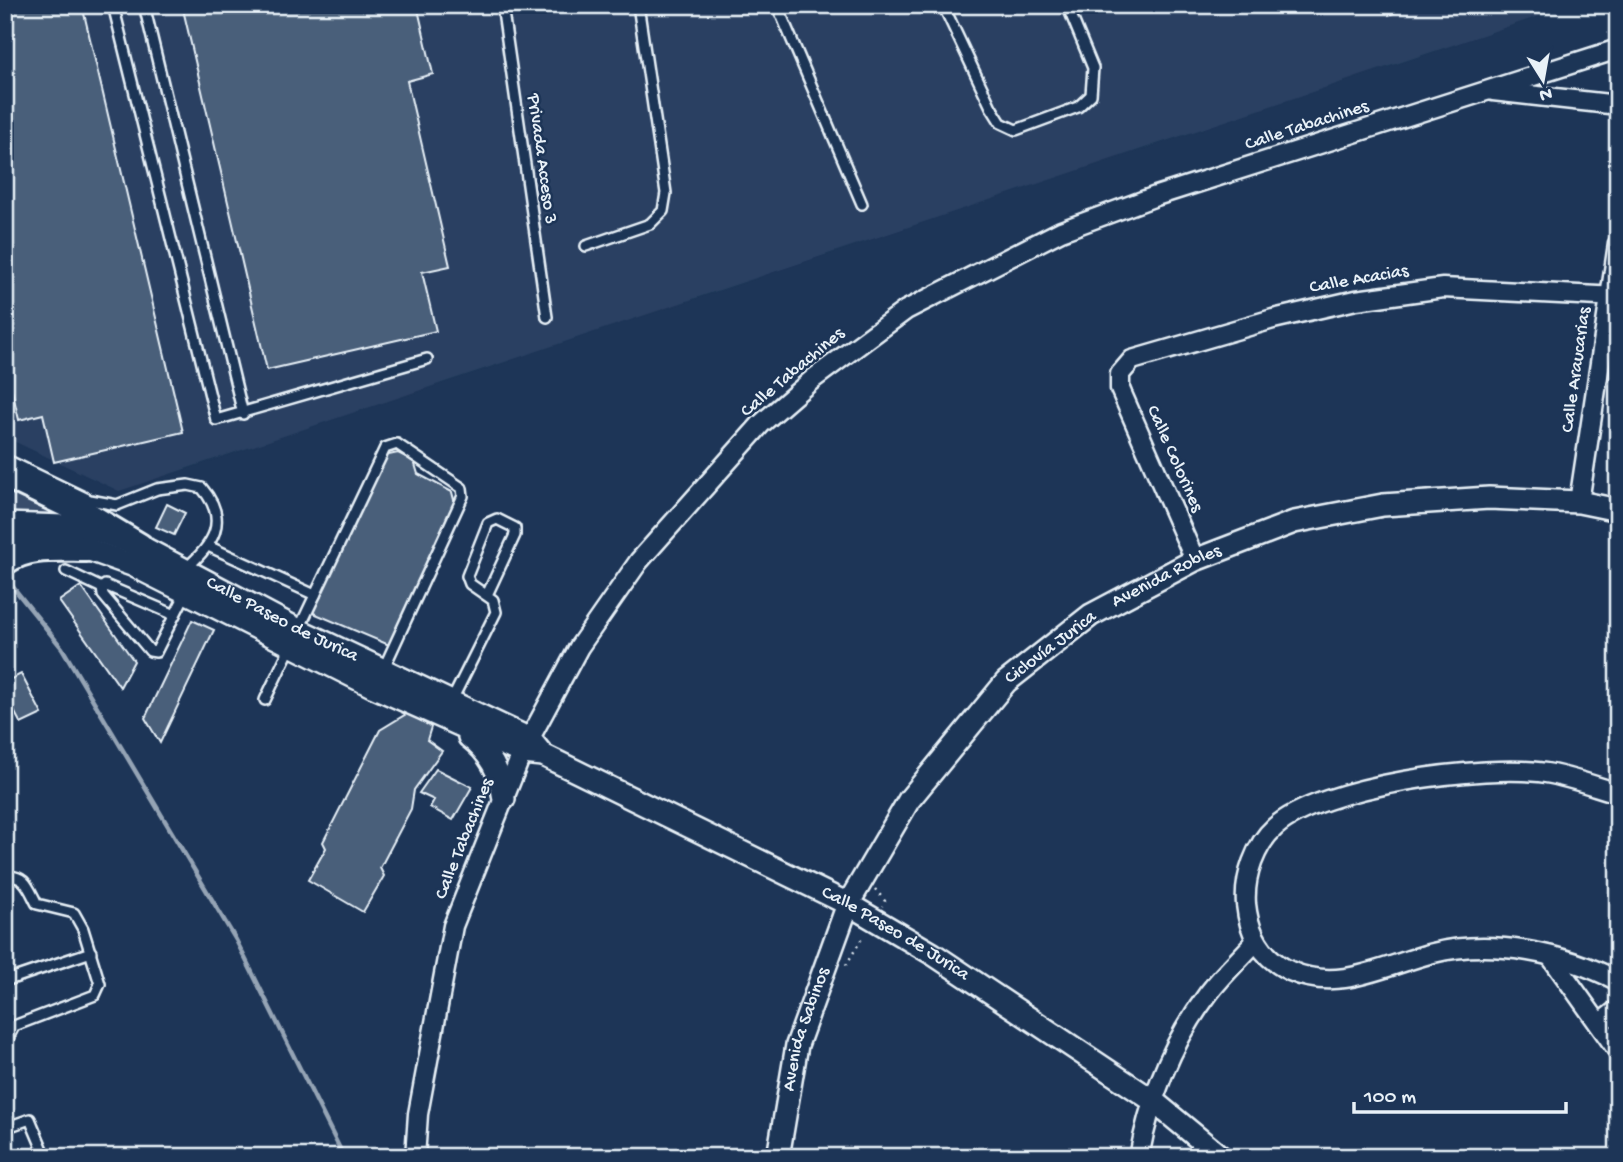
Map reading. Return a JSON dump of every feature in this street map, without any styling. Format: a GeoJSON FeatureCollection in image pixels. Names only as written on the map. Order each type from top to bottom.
{"type":"FeatureCollection","features":[{"type":"Feature","properties":{"kind":"main road"},"geometry":{"type":"LineString","coordinates":[[5,475],[90,516],[140,546]]}},
{"type":"Feature","properties":{"kind":"main road"},"geometry":{"type":"LineString","coordinates":[[8,552],[87,549]]}},
{"type":"Feature","properties":{"kind":"street","name":"Calle Tabachines"},"geometry":{"type":"LineString","coordinates":[[415,1157],[418,1114],[453,926],[503,799],[532,749],[579,647],[639,561],[715,472],[761,424],[813,379],[906,310],[1061,231],[1156,196],[1618,49]]}},
{"type":"Feature","properties":{"kind":"street"},"geometry":{"type":"LineString","coordinates":[[1486,90],[1618,105]]}},
{"type":"Feature","properties":{"kind":"street","name":"Calle Araucarias"},"geometry":{"type":"LineString","coordinates":[[1579,502],[1613,296],[1618,244]]}},
{"type":"Feature","properties":{"kind":"street","name":"Calle Acacias"},"geometry":{"type":"LineString","coordinates":[[1120,374],[1132,360],[1273,319],[1356,300],[1443,288],[1613,296]]}},
{"type":"Feature","properties":{"kind":"street","name":"Calle Colorines"},"geometry":{"type":"LineString","coordinates":[[1120,374],[1120,389],[1195,560]]}},
{"type":"Feature","properties":{"kind":"street","name":"Avenida Robles"},"geometry":{"type":"LineString","coordinates":[[848,904],[909,800],[1006,682],[1091,615],[1195,560],[1294,522],[1383,505],[1489,498],[1579,502],[1618,510]]}},
{"type":"Feature","properties":{"kind":"street","name":"Calle Paseo de Jurica"},"geometry":{"type":"LineString","coordinates":[[5,524],[64,526],[98,531],[140,546],[185,581]]}},
{"type":"Feature","properties":{"kind":"street","name":"Calle Paseo de Jurica"},"geometry":{"type":"LineString","coordinates":[[87,549],[185,581],[378,678],[433,712],[532,749]]}},
{"type":"Feature","properties":{"kind":"street","name":"Calle Paseo de Jurica"},"geometry":{"type":"LineString","coordinates":[[378,678],[452,700],[532,749],[848,904],[933,954],[1152,1100],[1221,1157]]}},
{"type":"Feature","properties":{"kind":"street"},"geometry":{"type":"LineString","coordinates":[[433,712],[485,749],[499,776],[503,799]]}},
{"type":"Feature","properties":{"kind":"street"},"geometry":{"type":"LineString","coordinates":[[1618,793],[1546,773],[1471,770],[1394,782],[1307,808],[1275,826],[1257,849],[1247,878],[1246,904],[1255,942],[1270,959],[1290,971],[1311,978],[1342,980],[1435,953],[1498,947],[1592,967],[1618,981]]}},
{"type":"Feature","properties":{"kind":"street","name":"Avenida Sabinos"},"geometry":{"type":"LineString","coordinates":[[778,1157],[797,1045],[848,904]]}},
{"type":"Feature","properties":{"kind":"street"},"geometry":{"type":"LineString","coordinates":[[1139,1157],[1152,1100],[1166,1065],[1208,994],[1255,942]]}},
{"type":"Feature","properties":{"kind":"street"},"geometry":{"type":"LineString","coordinates":[[1551,957],[1618,1051]]}},
{"type":"Feature","properties":{"kind":"street"},"geometry":{"type":"LineString","coordinates":[[1599,1024],[1618,1009]]}},
{"type":"Feature","properties":{"kind":"lane"},"geometry":{"type":"LineString","coordinates":[[113,5],[215,418],[243,414],[427,359]]}},
{"type":"Feature","properties":{"kind":"lane"},"geometry":{"type":"LineString","coordinates":[[144,5],[243,414]]}},
{"type":"Feature","properties":{"kind":"lane","name":"Privada Acceso 3"},"geometry":{"type":"LineString","coordinates":[[502,5],[547,317]]}},
{"type":"Feature","properties":{"kind":"lane"},"geometry":{"type":"LineString","coordinates":[[586,246],[650,224],[663,211],[666,193],[638,5]]}},
{"type":"Feature","properties":{"kind":"lane"},"geometry":{"type":"LineString","coordinates":[[777,5],[862,204]]}},
{"type":"Feature","properties":{"kind":"lane"},"geometry":{"type":"LineString","coordinates":[[943,5],[991,107],[1001,123],[1016,130],[1078,107],[1091,95],[1093,68],[1067,5]]}},
{"type":"Feature","properties":{"kind":"lane"},"geometry":{"type":"LineString","coordinates":[[265,700],[385,448],[397,444],[462,488],[463,503],[378,678]]}},
{"type":"Feature","properties":{"kind":"lane"},"geometry":{"type":"LineString","coordinates":[[5,459],[90,500],[117,505],[157,489],[188,485],[202,488],[212,500],[216,512],[215,532],[185,581],[175,615],[156,652],[150,651],[103,596],[102,588]]}},
{"type":"Feature","properties":{"kind":"lane"},"geometry":{"type":"LineString","coordinates":[[452,700],[496,612],[493,600],[470,584],[467,576],[488,523],[497,519],[515,528],[515,535],[487,595]]}},
{"type":"Feature","properties":{"kind":"lane"},"geometry":{"type":"LineString","coordinates":[[208,546],[315,595]]}},
{"type":"Feature","properties":{"kind":"lane"},"geometry":{"type":"LineString","coordinates":[[66,571],[102,588]]}},
{"type":"Feature","properties":{"kind":"lane"},"geometry":{"type":"LineString","coordinates":[[102,588],[106,585],[175,615]]}},
{"type":"Feature","properties":{"kind":"lane"},"geometry":{"type":"LineString","coordinates":[[5,877],[18,876],[25,881],[37,904],[74,913],[100,975],[95,995],[15,1026],[6,1042]]}},
{"type":"Feature","properties":{"kind":"lane"},"geometry":{"type":"LineString","coordinates":[[5,981],[91,952]]}},
{"type":"Feature","properties":{"kind":"lane"},"geometry":{"type":"LineString","coordinates":[[5,1128],[30,1119],[46,1157]]}},
{"type":"Feature","properties":{"kind":"path"},"geometry":{"type":"LineString","coordinates":[[840,976],[886,901],[873,886]]}},
{"type":"Feature","properties":{"kind":"shaded area"},"geometry":{"type":"Polygon","coordinates":[[[5,5],[1572,5],[119,491],[5,437],[5,5]]]}},
{"type":"Feature","properties":{"kind":"shaded area"},"geometry":{"type":"Polygon","coordinates":[[[5,482],[65,515],[5,513],[5,482]]]}},
{"type":"Feature","properties":{"kind":"building"},"geometry":{"type":"Polygon","coordinates":[[[5,5],[82,5],[183,432],[54,462],[43,414],[19,420],[5,361],[5,5]]]}},
{"type":"Feature","properties":{"kind":"building"},"geometry":{"type":"Polygon","coordinates":[[[182,5],[417,5],[433,74],[407,81],[450,266],[422,272],[436,331],[267,370],[182,5]]]}},
{"type":"Feature","properties":{"kind":"building"},"geometry":{"type":"Polygon","coordinates":[[[1386,5],[1412,5],[1389,15],[1386,5]]]}},
{"type":"Feature","properties":{"kind":"building"},"geometry":{"type":"Polygon","coordinates":[[[398,453],[414,461],[418,474],[452,492],[455,504],[389,645],[311,612],[384,456],[398,453]]]}},
{"type":"Feature","properties":{"kind":"building"},"geometry":{"type":"Polygon","coordinates":[[[167,504],[185,513],[174,535],[156,527],[167,504]]]}},
{"type":"Feature","properties":{"kind":"building"},"geometry":{"type":"Polygon","coordinates":[[[81,586],[134,661],[120,687],[59,601],[81,586]]]}},
{"type":"Feature","properties":{"kind":"building"},"geometry":{"type":"Polygon","coordinates":[[[192,620],[214,630],[160,743],[145,718],[192,620]]]}},
{"type":"Feature","properties":{"kind":"building"},"geometry":{"type":"Polygon","coordinates":[[[21,674],[42,714],[21,724],[5,694],[5,682],[21,674]]]}},
{"type":"Feature","properties":{"kind":"building"},"geometry":{"type":"Polygon","coordinates":[[[408,713],[431,727],[427,740],[442,751],[414,790],[411,809],[380,868],[384,876],[363,912],[308,880],[326,848],[323,842],[380,730],[408,713]]]}},
{"type":"Feature","properties":{"kind":"building"},"geometry":{"type":"Polygon","coordinates":[[[436,769],[472,787],[453,820],[430,807],[434,800],[419,793],[436,769]]]}},
{"type":"Feature","properties":{"kind":"waterway"},"geometry":{"type":"LineString","coordinates":[[8,581],[62,648],[236,940],[344,1157]]}}]}
